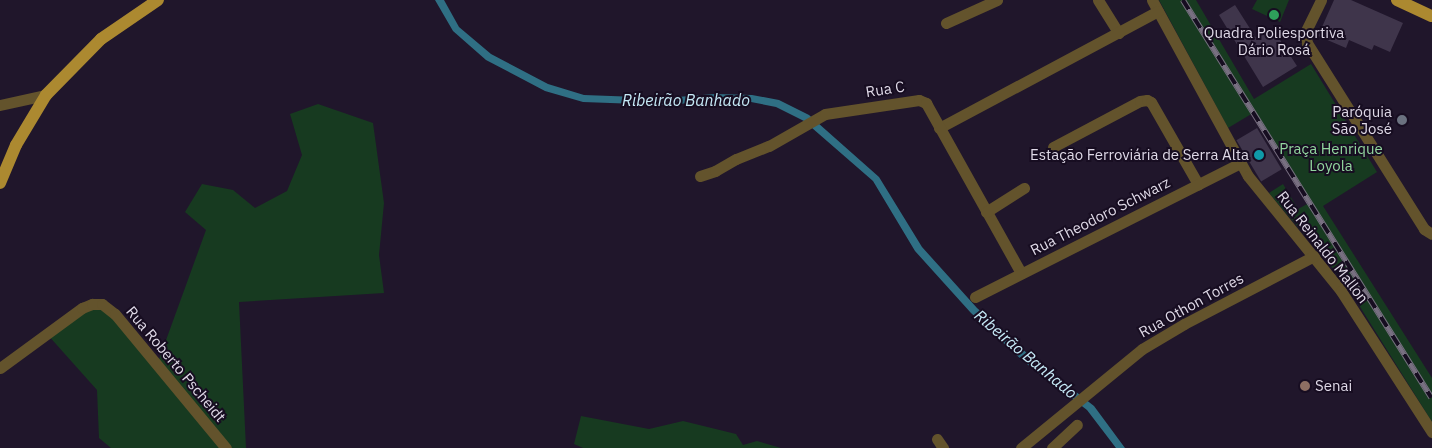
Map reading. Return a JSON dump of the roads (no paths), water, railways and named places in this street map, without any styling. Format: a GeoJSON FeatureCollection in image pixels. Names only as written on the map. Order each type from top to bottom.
{"type":"FeatureCollection","features":[{"type":"Feature","properties":{"kind":"main road"},"geometry":{"type":"LineString","coordinates":[[0,183],[16,145],[46,96],[101,39],[158,0]]}},
{"type":"Feature","properties":{"kind":"main road"},"geometry":{"type":"LineString","coordinates":[[1397,0],[1432,16]]}},
{"type":"Feature","properties":{"kind":"street"},"geometry":{"type":"LineString","coordinates":[[946,23],[997,0]]}},
{"type":"Feature","properties":{"kind":"street"},"geometry":{"type":"LineString","coordinates":[[1098,0],[1119,33]]}},
{"type":"Feature","properties":{"kind":"street","name":"Rua Reinaldo Mallon"},"geometry":{"type":"LineString","coordinates":[[1152,0],[1240,163],[1256,187],[1314,256],[1350,305],[1432,432]]}},
{"type":"Feature","properties":{"kind":"street"},"geometry":{"type":"LineString","coordinates":[[1321,0],[1306,33],[1307,43],[1424,228],[1432,234]]}},
{"type":"Feature","properties":{"kind":"street"},"geometry":{"type":"LineString","coordinates":[[940,128],[1158,11]]}},
{"type":"Feature","properties":{"kind":"street"},"geometry":{"type":"LineString","coordinates":[[0,105],[46,96]]}},
{"type":"Feature","properties":{"kind":"street","name":"Rua C"},"geometry":{"type":"LineString","coordinates":[[700,176],[715,172],[736,159],[768,146],[817,117],[913,99],[926,103],[1021,273]]}},
{"type":"Feature","properties":{"kind":"street"},"geometry":{"type":"LineString","coordinates":[[1053,147],[1140,101],[1147,100],[1151,102],[1198,184]]}},
{"type":"Feature","properties":{"kind":"street","name":"Rua Theodoro Schwarz"},"geometry":{"type":"LineString","coordinates":[[975,297],[1240,163]]}},
{"type":"Feature","properties":{"kind":"street"},"geometry":{"type":"LineString","coordinates":[[986,212],[1024,188]]}},
{"type":"Feature","properties":{"kind":"street","name":"Rua Othon Torres"},"geometry":{"type":"LineString","coordinates":[[1021,448],[1129,358],[1160,337],[1314,256]]}},
{"type":"Feature","properties":{"kind":"street","name":"Rua Roberto Pscheidt"},"geometry":{"type":"LineString","coordinates":[[0,368],[82,308],[92,304],[102,304],[114,314],[226,448]]}},
{"type":"Feature","properties":{"kind":"street"},"geometry":{"type":"LineString","coordinates":[[1052,448],[1076,425]]}},
{"type":"Feature","properties":{"kind":"water","name":"Ribeirão Banhado"},"geometry":{"type":"Polygon","coordinates":[[[435,0],[444,0],[459,27],[491,54],[548,84],[584,95],[665,98],[715,94],[752,95],[779,100],[809,115],[879,177],[922,247],[977,308],[1029,355],[1094,406],[1125,448],[1116,448],[1087,410],[1023,361],[971,313],[915,251],[873,181],[804,121],[776,107],[751,102],[715,101],[665,105],[583,102],[545,91],[486,60],[453,31],[435,0]]]}},
{"type":"Feature","properties":{"kind":"railway"},"geometry":{"type":"LineString","coordinates":[[1183,0],[1432,398]]}},
{"type":"Feature","properties":{"kind":"place","name":"Quadra Poliesportiva Dário Rosá"},"geometry":{"type":"Point","coordinates":[1274,15]}},
{"type":"Feature","properties":{"kind":"place","name":"Paróquia São José"},"geometry":{"type":"Point","coordinates":[1402,120]}},
{"type":"Feature","properties":{"kind":"place","name":"Estação Ferroviária de Serra Alta"},"geometry":{"type":"Point","coordinates":[1259,155]}},
{"type":"Feature","properties":{"kind":"place","name":"Senai"},"geometry":{"type":"Point","coordinates":[1305,386]}},
{"type":"Feature","properties":{"kind":"park label","name":"Praça Henrique Loyola"},"geometry":{"type":"Point","coordinates":[1331,156]}}]}
